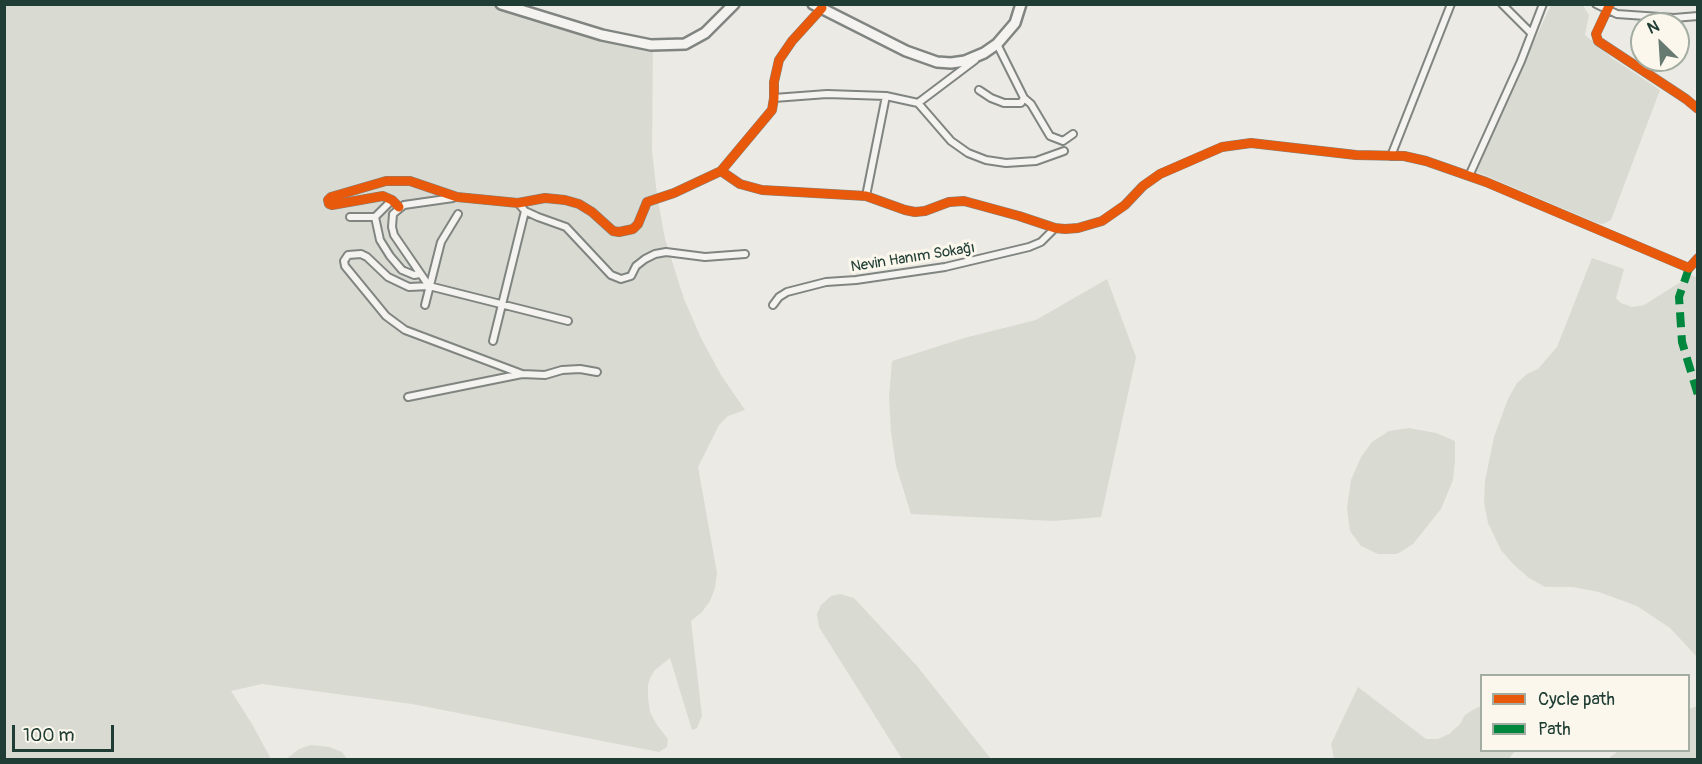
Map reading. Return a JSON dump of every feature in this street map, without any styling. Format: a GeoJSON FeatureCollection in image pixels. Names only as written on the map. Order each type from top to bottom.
{"type":"FeatureCollection","features":[{"type":"Feature","properties":{"kind":"main road"},"geometry":{"type":"LineString","coordinates":[[501,4],[602,35],[651,45],[685,44],[705,33],[734,4]]}},
{"type":"Feature","properties":{"kind":"main road"},"geometry":{"type":"LineString","coordinates":[[818,6],[906,51],[937,62],[951,63],[965,61],[984,53],[997,44],[1015,23],[1021,4]]}},
{"type":"Feature","properties":{"kind":"street"},"geometry":{"type":"LineString","coordinates":[[1502,4],[1531,33]]}},
{"type":"Feature","properties":{"kind":"street"},"geometry":{"type":"LineString","coordinates":[[1469,176],[1543,4]]}},
{"type":"Feature","properties":{"kind":"street"},"geometry":{"type":"LineString","coordinates":[[1596,4],[1608,7],[1617,14],[1674,18],[1698,16]]}},
{"type":"Feature","properties":{"kind":"street"},"geometry":{"type":"LineString","coordinates":[[1391,156],[1451,5]]}},
{"type":"Feature","properties":{"kind":"street"},"geometry":{"type":"LineString","coordinates":[[399,207],[392,200],[376,196],[332,206],[328,200],[331,196],[386,181],[410,180],[457,197],[518,203],[545,198],[565,200],[579,204],[592,212],[612,231],[626,231],[638,224],[647,202],[674,193],[721,171],[772,110],[774,82],[779,60],[818,6]]}},
{"type":"Feature","properties":{"kind":"street"},"geometry":{"type":"LineString","coordinates":[[1608,7],[1596,34],[1598,41],[1698,109]]}},
{"type":"Feature","properties":{"kind":"street"},"geometry":{"type":"LineString","coordinates":[[997,44],[1024,98],[1031,104],[1047,131],[1054,139],[1063,141],[1073,134]]}},
{"type":"Feature","properties":{"kind":"street"},"geometry":{"type":"LineString","coordinates":[[918,102],[984,53]]}},
{"type":"Feature","properties":{"kind":"street"},"geometry":{"type":"LineString","coordinates":[[979,90],[1004,103],[1021,103],[1024,98]]}},
{"type":"Feature","properties":{"kind":"street"},"geometry":{"type":"LineString","coordinates":[[774,98],[827,94],[886,96],[918,102],[951,141],[968,153],[986,160],[1006,163],[1036,161],[1064,151]]}},
{"type":"Feature","properties":{"kind":"street"},"geometry":{"type":"LineString","coordinates":[[866,196],[886,96]]}},
{"type":"Feature","properties":{"kind":"street"},"geometry":{"type":"LineString","coordinates":[[721,171],[740,184],[762,190],[866,196],[915,212],[925,211],[949,202],[964,201],[1055,228],[1078,228],[1102,221],[1125,205],[1151,179],[1222,147],[1251,143],[1356,156],[1415,158],[1533,201],[1689,268],[1698,258]]}},
{"type":"Feature","properties":{"kind":"street"},"geometry":{"type":"LineString","coordinates":[[429,286],[394,236],[392,219],[399,207],[457,197]]}},
{"type":"Feature","properties":{"kind":"street"},"geometry":{"type":"LineString","coordinates":[[350,218],[375,217],[392,200]]}},
{"type":"Feature","properties":{"kind":"street"},"geometry":{"type":"LineString","coordinates":[[518,203],[525,211],[566,227],[611,275],[621,279],[631,276],[636,266],[655,254],[666,252],[705,257],[745,254]]}},
{"type":"Feature","properties":{"kind":"street"},"geometry":{"type":"LineString","coordinates":[[493,341],[525,211]]}},
{"type":"Feature","properties":{"kind":"street"},"geometry":{"type":"LineString","coordinates":[[425,305],[441,242],[458,214]]}},
{"type":"Feature","properties":{"kind":"street"},"geometry":{"type":"LineString","coordinates":[[375,217],[380,240],[390,256],[402,270],[414,275],[420,274]]}},
{"type":"Feature","properties":{"kind":"street","name":"Nevin Hanım Sokağı"},"geometry":{"type":"LineString","coordinates":[[773,305],[787,292],[826,282],[945,267],[1029,247],[1041,242],[1055,228]]}},
{"type":"Feature","properties":{"kind":"street"},"geometry":{"type":"LineString","coordinates":[[522,374],[405,330],[387,316],[345,266],[344,258],[348,255],[361,254],[388,277],[409,287],[429,286],[568,321]]}},
{"type":"Feature","properties":{"kind":"street"},"geometry":{"type":"LineString","coordinates":[[408,397],[522,374],[545,375],[562,370],[580,369],[597,372]]}},
{"type":"Feature","properties":{"kind":"shaded area"},"geometry":{"type":"Polygon","coordinates":[[[1582,4],[1589,15],[1585,35],[1630,72],[1660,90],[1611,220],[1603,224],[1470,169],[1502,110],[1551,5],[1582,4]]]}},
{"type":"Feature","properties":{"kind":"shaded area"},"geometry":{"type":"Polygon","coordinates":[[[4,5],[500,5],[653,48],[652,151],[665,239],[684,299],[701,338],[721,375],[745,410],[728,416],[719,425],[698,467],[717,573],[710,601],[691,621],[702,716],[697,728],[692,730],[670,658],[655,670],[648,685],[650,712],[668,739],[667,747],[659,752],[412,704],[262,684],[231,691],[271,759],[5,759],[4,5]]]}},
{"type":"Feature","properties":{"kind":"shaded area"},"geometry":{"type":"Polygon","coordinates":[[[1592,258],[1624,269],[1616,298],[1621,303],[1632,307],[1644,305],[1692,275],[1697,278],[1697,657],[1670,628],[1637,606],[1599,592],[1573,587],[1545,587],[1529,578],[1501,550],[1488,523],[1484,502],[1485,481],[1494,437],[1508,399],[1517,383],[1527,374],[1538,369],[1557,347],[1592,258]]]}},
{"type":"Feature","properties":{"kind":"shaded area"},"geometry":{"type":"Polygon","coordinates":[[[1107,279],[1136,357],[1101,517],[1054,521],[911,514],[896,466],[891,432],[889,397],[892,361],[964,338],[1036,320],[1107,279]]]}},
{"type":"Feature","properties":{"kind":"shaded area"},"geometry":{"type":"Polygon","coordinates":[[[1409,428],[1436,433],[1455,441],[1453,480],[1441,509],[1413,544],[1397,554],[1378,554],[1361,546],[1350,531],[1347,508],[1351,480],[1361,457],[1372,442],[1389,431],[1409,428]]]}},
{"type":"Feature","properties":{"kind":"shaded area"},"geometry":{"type":"Polygon","coordinates":[[[840,594],[854,598],[917,666],[991,759],[902,759],[819,627],[817,614],[821,605],[831,596],[840,594]]]}},
{"type":"Feature","properties":{"kind":"shaded area"},"geometry":{"type":"Polygon","coordinates":[[[1358,687],[1426,739],[1438,739],[1449,734],[1460,724],[1465,715],[1480,706],[1480,752],[1514,752],[1509,759],[1334,759],[1331,744],[1358,687]]]}},
{"type":"Feature","properties":{"kind":"shaded area"},"geometry":{"type":"Polygon","coordinates":[[[1697,706],[1697,759],[1608,759],[1617,752],[1690,752],[1690,709],[1697,706]]]}},
{"type":"Feature","properties":{"kind":"shaded area"},"geometry":{"type":"Polygon","coordinates":[[[311,745],[330,747],[342,752],[347,759],[286,759],[299,749],[311,745]]]}},
{"type":"Feature","properties":{"kind":"marked path"},"geometry":{"type":"LineString","coordinates":[[1689,268],[1679,297],[1682,342],[1698,395]]}},
{"type":"Feature","properties":{"kind":"cycle path"},"geometry":{"type":"LineString","coordinates":[[1610,4],[1596,34],[1598,41],[1698,109]]}},
{"type":"Feature","properties":{"kind":"cycle path"},"geometry":{"type":"LineString","coordinates":[[399,207],[392,200],[383,196],[332,205],[328,200],[331,197],[386,181],[410,181],[457,197],[518,203],[545,198],[565,200],[579,204],[592,212],[613,231],[633,229],[638,224],[647,202],[674,193],[721,171],[772,110],[774,82],[779,60],[792,41],[822,8]]}},
{"type":"Feature","properties":{"kind":"cycle path"},"geometry":{"type":"LineString","coordinates":[[721,171],[740,184],[762,190],[866,196],[915,212],[925,211],[949,202],[964,201],[1065,229],[1102,221],[1125,205],[1143,186],[1160,174],[1222,147],[1251,143],[1356,155],[1404,156],[1426,161],[1486,182],[1689,268],[1698,258]]}}]}
